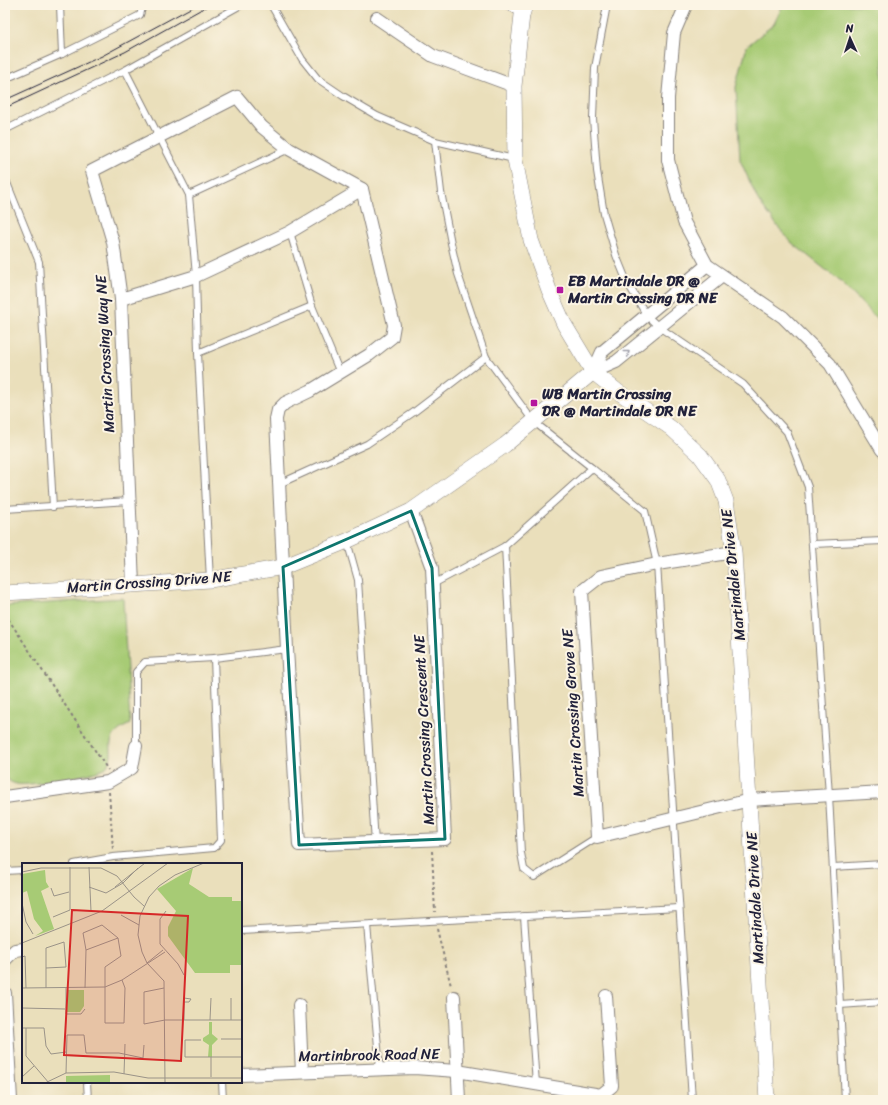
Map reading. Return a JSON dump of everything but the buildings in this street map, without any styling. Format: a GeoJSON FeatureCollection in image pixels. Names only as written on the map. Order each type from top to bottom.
{"type":"FeatureCollection","features":[{"type":"Feature","properties":{"kind":"street"},"geometry":{"type":"LineString","coordinates":[[686,5],[674,33],[668,98],[668,160],[684,222],[708,265],[783,317],[830,364],[882,450]]}},
{"type":"Feature","properties":{"kind":"street","name":"Martindale Drive NE"},"geometry":{"type":"LineString","coordinates":[[524,10],[514,86],[515,160],[531,240],[549,290],[564,324],[593,372],[617,391],[671,428],[700,456],[718,480],[726,501],[734,552],[767,1100]]}},
{"type":"Feature","properties":{"kind":"street"},"geometry":{"type":"LineString","coordinates":[[377,18],[433,56],[514,86]]}},
{"type":"Feature","properties":{"kind":"street","name":"Martin Crossing Way NE"},"geometry":{"type":"LineString","coordinates":[[133,584],[121,299],[113,242],[92,171],[159,135],[237,97],[262,127],[289,149],[362,189]]}},
{"type":"Feature","properties":{"kind":"street"},"geometry":{"type":"LineString","coordinates":[[121,299],[196,276],[290,232],[362,189],[394,325],[392,337],[369,355],[310,391],[285,403],[278,410],[276,419],[283,567]]}},
{"type":"Feature","properties":{"kind":"street","name":"Martin Crossing Drive NE"},"geometry":{"type":"LineString","coordinates":[[593,372],[602,352],[708,265]]}},
{"type":"Feature","properties":{"kind":"street","name":"Martin Crossing Drive NE"},"geometry":{"type":"LineString","coordinates":[[5,593],[210,580],[283,567],[346,541],[411,511],[505,445],[593,372],[616,362],[722,276]]}},
{"type":"Feature","properties":{"kind":"street","name":"Martin Crossing Crescent NE"},"geometry":{"type":"LineString","coordinates":[[283,567],[299,845],[445,839],[432,568],[411,511]]}},
{"type":"Feature","properties":{"kind":"street","name":"Martin Crossing Grove NE"},"geometry":{"type":"LineString","coordinates":[[597,837],[582,591],[601,576],[657,564],[734,552]]}},
{"type":"Feature","properties":{"kind":"street"},"geometry":{"type":"LineString","coordinates":[[5,797],[108,782],[132,768],[136,746]]}},
{"type":"Feature","properties":{"kind":"street"},"geometry":{"type":"LineString","coordinates":[[597,837],[750,800],[883,792]]}},
{"type":"Feature","properties":{"kind":"street"},"geometry":{"type":"LineString","coordinates":[[5,960],[15,950],[22,949]]}},
{"type":"Feature","properties":{"kind":"street"},"geometry":{"type":"LineString","coordinates":[[5,993],[7,1081],[11,1100]]}},
{"type":"Feature","properties":{"kind":"street","name":"Martinbrook Road NE"},"geometry":{"type":"LineString","coordinates":[[242,1075],[414,1068],[457,1070],[601,1096],[612,1086],[606,996]]}},
{"type":"Feature","properties":{"kind":"street"},"geometry":{"type":"LineString","coordinates":[[454,997],[459,1100]]}},
{"type":"Feature","properties":{"kind":"street"},"geometry":{"type":"LineString","coordinates":[[299,1005],[302,1072]]}},
{"type":"Feature","properties":{"kind":"lane"},"geometry":{"type":"LineString","coordinates":[[60,5],[62,54]]}},
{"type":"Feature","properties":{"kind":"lane"},"geometry":{"type":"LineString","coordinates":[[5,79],[62,54],[140,15],[143,5]]}},
{"type":"Feature","properties":{"kind":"lane"},"geometry":{"type":"LineString","coordinates":[[5,130],[125,70],[240,5]]}},
{"type":"Feature","properties":{"kind":"lane"},"geometry":{"type":"LineString","coordinates":[[271,5],[302,60],[318,79],[377,116],[435,141],[515,160]]}},
{"type":"Feature","properties":{"kind":"lane"},"geometry":{"type":"LineString","coordinates":[[507,5],[524,10]]}},
{"type":"Feature","properties":{"kind":"lane"},"geometry":{"type":"LineString","coordinates":[[607,5],[595,68],[593,118],[597,171],[604,214],[616,255],[646,316],[659,327],[743,384],[787,432],[808,487],[829,795],[845,1100]]}},
{"type":"Feature","properties":{"kind":"lane"},"geometry":{"type":"LineString","coordinates":[[125,70],[189,195],[196,276],[198,354],[210,580]]}},
{"type":"Feature","properties":{"kind":"lane"},"geometry":{"type":"LineString","coordinates":[[435,141],[440,192],[458,274],[486,357],[533,421],[645,511],[657,564],[675,819],[679,908],[692,1100]]}},
{"type":"Feature","properties":{"kind":"lane"},"geometry":{"type":"LineString","coordinates":[[189,195],[289,149]]}},
{"type":"Feature","properties":{"kind":"lane"},"geometry":{"type":"LineString","coordinates":[[5,178],[39,262],[53,507]]}},
{"type":"Feature","properties":{"kind":"lane"},"geometry":{"type":"LineString","coordinates":[[290,232],[312,306],[340,372]]}},
{"type":"Feature","properties":{"kind":"lane"},"geometry":{"type":"LineString","coordinates":[[198,354],[312,306]]}},
{"type":"Feature","properties":{"kind":"lane"},"geometry":{"type":"LineString","coordinates":[[279,484],[367,444],[414,412],[486,357]]}},
{"type":"Feature","properties":{"kind":"lane"},"geometry":{"type":"LineString","coordinates":[[433,584],[505,546],[592,468]]}},
{"type":"Feature","properties":{"kind":"lane"},"geometry":{"type":"LineString","coordinates":[[5,509],[129,501]]}},
{"type":"Feature","properties":{"kind":"lane"},"geometry":{"type":"LineString","coordinates":[[346,541],[358,580],[375,843]]}},
{"type":"Feature","properties":{"kind":"lane"},"geometry":{"type":"LineString","coordinates":[[813,544],[883,541]]}},
{"type":"Feature","properties":{"kind":"lane"},"geometry":{"type":"LineString","coordinates":[[505,546],[521,845],[524,869],[534,877],[597,837]]}},
{"type":"Feature","properties":{"kind":"lane"},"geometry":{"type":"LineString","coordinates":[[136,746],[136,672],[145,662],[214,658],[287,649]]}},
{"type":"Feature","properties":{"kind":"lane"},"geometry":{"type":"LineString","coordinates":[[80,863],[113,858],[214,848],[221,840],[214,658]]}},
{"type":"Feature","properties":{"kind":"lane"},"geometry":{"type":"LineString","coordinates":[[833,867],[883,864]]}},
{"type":"Feature","properties":{"kind":"lane"},"geometry":{"type":"LineString","coordinates":[[5,871],[22,870]]}},
{"type":"Feature","properties":{"kind":"lane"},"geometry":{"type":"LineString","coordinates":[[242,932],[679,908]]}},
{"type":"Feature","properties":{"kind":"lane"},"geometry":{"type":"LineString","coordinates":[[524,916],[536,1084]]}},
{"type":"Feature","properties":{"kind":"lane"},"geometry":{"type":"LineString","coordinates":[[367,925],[380,1069]]}},
{"type":"Feature","properties":{"kind":"lane"},"geometry":{"type":"LineString","coordinates":[[840,1005],[883,1002]]}},
{"type":"Feature","properties":{"kind":"lane"},"geometry":{"type":"LineString","coordinates":[[87,1083],[88,1100]]}},
{"type":"Feature","properties":{"kind":"lane"},"geometry":{"type":"LineString","coordinates":[[222,1083],[223,1100]]}},
{"type":"Feature","properties":{"kind":"path"},"geometry":{"type":"LineString","coordinates":[[5,614],[108,770],[113,858]]}},
{"type":"Feature","properties":{"kind":"highlighted area"},"geometry":{"type":"Polygon","coordinates":[[[411,511],[432,568],[445,839],[299,845],[283,567],[411,511]]]}},
{"type":"Feature","properties":{"kind":"green space"},"geometry":{"type":"Polygon","coordinates":[[[783,5],[883,5],[883,325],[841,282],[792,243],[779,228],[758,200],[740,160],[736,87],[747,46],[774,24],[783,5]]]}},
{"type":"Feature","properties":{"kind":"green space"},"geometry":{"type":"Polygon","coordinates":[[[123,598],[130,724],[114,735],[111,741],[111,757],[109,762],[105,768],[100,771],[62,779],[34,784],[17,784],[10,782],[5,776],[5,606],[123,598]]]}},
{"type":"Feature","properties":{"kind":"tram line"},"geometry":{"type":"LineString","coordinates":[[5,100],[102,56],[196,5]]}},
{"type":"Feature","properties":{"kind":"tram line"},"geometry":{"type":"LineString","coordinates":[[5,108],[125,52],[209,5]]}},
{"type":"Feature","properties":{"kind":"place","name":"EB Martindale DR @ Martin Crossing DR NE"},"geometry":{"type":"Point","coordinates":[560,290]}},
{"type":"Feature","properties":{"kind":"place","name":"WB Martin Crossing DR @ Martindale DR NE"},"geometry":{"type":"Point","coordinates":[534,403]}}]}
